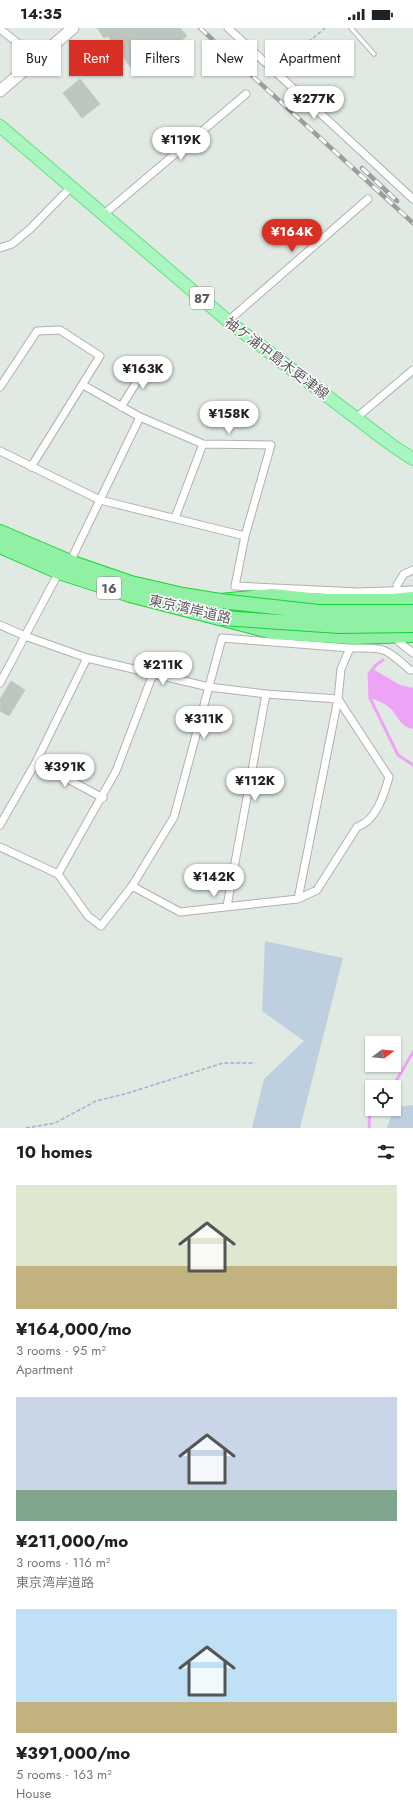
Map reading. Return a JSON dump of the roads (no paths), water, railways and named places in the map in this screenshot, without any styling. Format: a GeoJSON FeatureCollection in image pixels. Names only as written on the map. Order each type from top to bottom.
{"type":"FeatureCollection","features":[{"type":"Feature","properties":{"kind":"highway","name":"東京湾岸道路"},"geometry":{"type":"LineString","coordinates":[[0,532],[70,562],[131,583],[183,595],[220,601],[319,612],[413,612]]}},
{"type":"Feature","properties":{"kind":"highway","name":"東京湾岸道路"},"geometry":{"type":"LineString","coordinates":[[0,546],[59,572],[130,595],[222,618],[339,626],[413,625]]}},
{"type":"Feature","properties":{"kind":"highway","name":"16"},"geometry":{"type":"LineString","coordinates":[[220,601],[272,596],[320,601],[392,600],[413,598]]}},
{"type":"Feature","properties":{"kind":"highway","name":"16"},"geometry":{"type":"LineString","coordinates":[[222,618],[273,632],[353,637],[413,634]]}},
{"type":"Feature","properties":{"kind":"main road","name":"袖ケ浦中島木更津線"},"geometry":{"type":"LineString","coordinates":[[0,126],[228,321],[356,418],[413,459]]}},
{"type":"Feature","properties":{"kind":"street"},"geometry":{"type":"LineString","coordinates":[[59,40],[73,28]]}},
{"type":"Feature","properties":{"kind":"street"},"geometry":{"type":"LineString","coordinates":[[228,28],[413,199]]}},
{"type":"Feature","properties":{"kind":"street"},"geometry":{"type":"LineString","coordinates":[[0,29],[14,40]]}},
{"type":"Feature","properties":{"kind":"street"},"geometry":{"type":"LineString","coordinates":[[0,91],[18,76]]}},
{"type":"Feature","properties":{"kind":"street"},"geometry":{"type":"LineString","coordinates":[[104,214],[246,94]]}},
{"type":"Feature","properties":{"kind":"street"},"geometry":{"type":"LineString","coordinates":[[0,248],[12,244],[30,229],[70,187]]}},
{"type":"Feature","properties":{"kind":"street"},"geometry":{"type":"LineString","coordinates":[[228,321],[368,199]]}},
{"type":"Feature","properties":{"kind":"street"},"geometry":{"type":"LineString","coordinates":[[0,387],[37,332],[60,330],[100,356],[31,467]]}},
{"type":"Feature","properties":{"kind":"street"},"geometry":{"type":"LineString","coordinates":[[121,407],[149,362]]}},
{"type":"Feature","properties":{"kind":"street"},"geometry":{"type":"LineString","coordinates":[[356,418],[413,370]]}},
{"type":"Feature","properties":{"kind":"street"},"geometry":{"type":"LineString","coordinates":[[83,385],[140,418],[203,444],[271,445],[244,536],[235,586],[358,592],[413,590]]}},
{"type":"Feature","properties":{"kind":"street"},"geometry":{"type":"LineString","coordinates":[[70,562],[140,418]]}},
{"type":"Feature","properties":{"kind":"street"},"geometry":{"type":"LineString","coordinates":[[175,518],[203,444]]}},
{"type":"Feature","properties":{"kind":"street"},"geometry":{"type":"LineString","coordinates":[[0,451],[100,500],[244,536]]}},
{"type":"Feature","properties":{"kind":"street"},"geometry":{"type":"LineString","coordinates":[[397,585],[404,574],[413,570]]}},
{"type":"Feature","properties":{"kind":"street"},"geometry":{"type":"LineString","coordinates":[[0,683],[59,572]]}},
{"type":"Feature","properties":{"kind":"street"},"geometry":{"type":"LineString","coordinates":[[0,625],[25,636],[87,658],[209,687],[266,694],[338,699]]}},
{"type":"Feature","properties":{"kind":"street"},"geometry":{"type":"LineString","coordinates":[[0,847],[58,874],[88,916],[101,926],[132,886],[174,817],[222,638],[350,648],[380,648],[389,652],[410,670],[413,670]]}},
{"type":"Feature","properties":{"kind":"street"},"geometry":{"type":"LineString","coordinates":[[399,642],[413,653]]}},
{"type":"Feature","properties":{"kind":"street"},"geometry":{"type":"LineString","coordinates":[[298,899],[338,699],[341,669],[350,648]]}},
{"type":"Feature","properties":{"kind":"street"},"geometry":{"type":"LineString","coordinates":[[0,825],[36,762],[87,658]]}},
{"type":"Feature","properties":{"kind":"street"},"geometry":{"type":"LineString","coordinates":[[58,874],[103,798],[116,771],[153,674]]}},
{"type":"Feature","properties":{"kind":"street"},"geometry":{"type":"LineString","coordinates":[[227,906],[266,694]]}},
{"type":"Feature","properties":{"kind":"street"},"geometry":{"type":"LineString","coordinates":[[132,886],[180,912],[298,899],[317,890],[357,827],[365,824],[382,800],[389,777],[338,699]]}},
{"type":"Feature","properties":{"kind":"street"},"geometry":{"type":"LineString","coordinates":[[36,762],[103,798]]}},
{"type":"Feature","properties":{"kind":"lane"},"geometry":{"type":"LineString","coordinates":[[351,28],[374,54]]}},
{"type":"Feature","properties":{"kind":"waterway"},"geometry":{"type":"LineString","coordinates":[[383,660],[376,665],[369,674],[370,698],[398,755],[413,765]]}},
{"type":"Feature","properties":{"kind":"waterway"},"geometry":{"type":"LineString","coordinates":[[397,1080],[413,1052]]}},
{"type":"Feature","properties":{"kind":"waterway"},"geometry":{"type":"LineString","coordinates":[[369,1128],[370,1116]]}},
{"type":"Feature","properties":{"kind":"railway"},"geometry":{"type":"LineString","coordinates":[[200,28],[413,223]]}},
{"type":"Feature","properties":{"kind":"railway"},"geometry":{"type":"LineString","coordinates":[[362,168],[397,201]]}}]}
